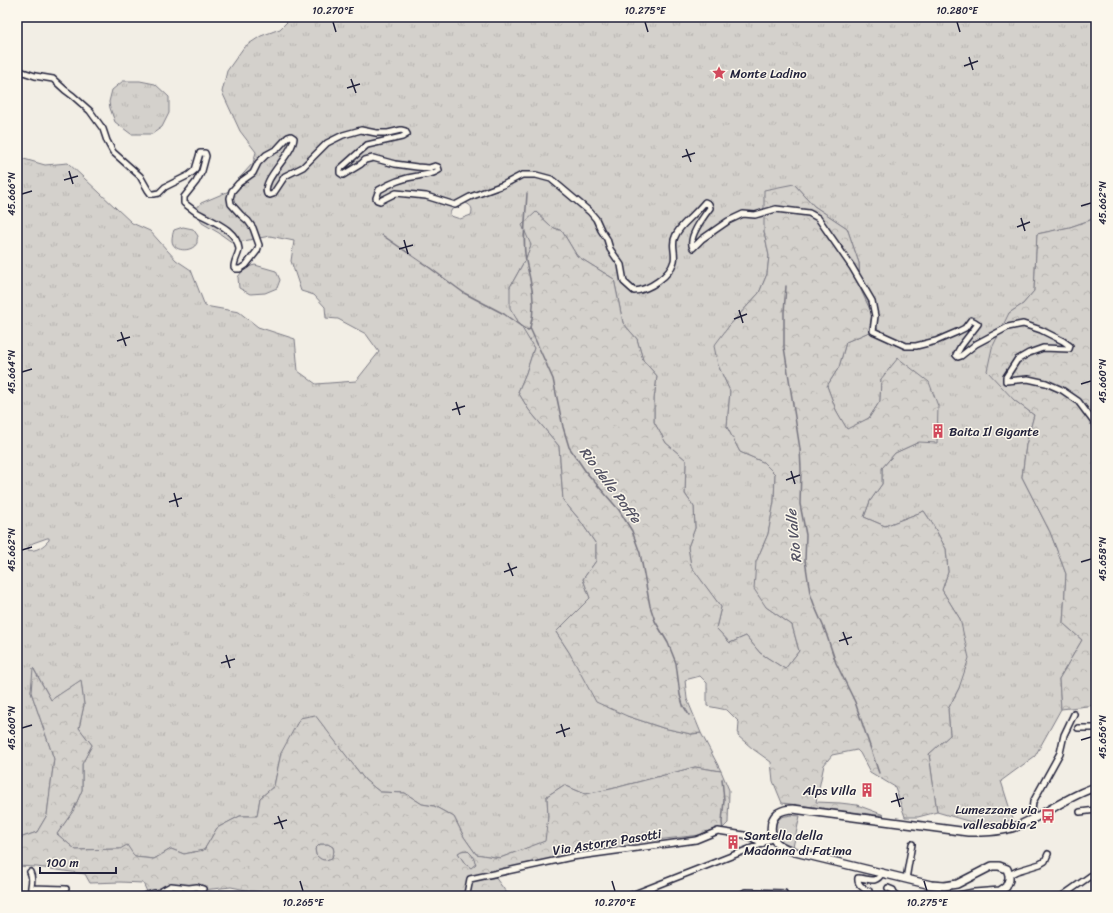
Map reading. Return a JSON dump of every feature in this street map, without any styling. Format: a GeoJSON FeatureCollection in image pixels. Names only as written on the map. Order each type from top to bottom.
{"type":"FeatureCollection","features":[{"type":"Feature","properties":{"kind":"main road"},"geometry":{"type":"LineString","coordinates":[[959,896],[1000,891],[1006,887],[1009,880],[1007,869],[999,866],[992,866],[957,884],[944,886],[931,885],[906,880],[783,848],[774,838],[771,825],[778,813],[785,810],[794,809],[968,832],[984,832],[1012,827],[1096,787]]}},
{"type":"Feature","properties":{"kind":"street"},"geometry":{"type":"LineString","coordinates":[[17,70],[35,76],[53,79],[90,111],[103,129],[113,152],[140,176],[151,194],[159,193],[165,187],[189,175],[194,170],[200,153],[204,153],[206,156],[202,171],[196,182],[184,197],[184,203],[232,234],[237,241],[239,248],[239,252],[234,262],[234,267],[236,269],[240,269],[246,265],[257,251],[259,245],[253,228],[231,204],[230,198],[232,191],[239,183],[253,173],[258,163],[266,155],[277,150],[288,137],[291,136],[294,138],[285,157],[271,177],[266,189],[267,194],[270,195],[273,194],[285,176],[303,167],[327,143],[343,134],[361,130],[376,133],[388,133],[401,130],[405,131],[407,134],[402,137],[367,145],[340,169],[340,173],[343,175],[365,160],[373,158],[395,164],[417,167],[429,168],[435,166],[438,167],[439,170],[434,174],[391,182],[379,190],[376,198],[377,200],[380,201],[396,193],[426,196],[456,205],[470,197],[503,185],[522,175],[536,175],[551,179],[590,212],[596,219],[601,230],[608,239],[610,249],[621,265],[624,282],[634,292],[642,291],[650,287],[665,276],[674,262],[675,236],[683,224],[705,202],[709,204],[710,208],[700,222],[692,241],[693,248],[702,239],[728,221],[743,214],[755,215],[776,210],[809,213],[818,218],[831,236],[852,267],[872,301],[875,316],[873,331],[906,346],[916,346],[936,341],[957,332],[965,328],[971,320],[978,324],[961,346],[956,355],[958,357],[976,344],[1008,327],[1023,324],[1041,330],[1063,341],[1070,346],[1069,349],[1043,348],[1029,353],[1017,360],[1006,377],[1006,381],[1028,379],[1046,383],[1062,390],[1078,401],[1096,425]]}},
{"type":"Feature","properties":{"kind":"street"},"geometry":{"type":"LineString","coordinates":[[1033,818],[1033,802],[1060,753],[1064,735],[1074,714]]}},
{"type":"Feature","properties":{"kind":"street"},"geometry":{"type":"LineString","coordinates":[[1078,728],[1096,728]]}},
{"type":"Feature","properties":{"kind":"street"},"geometry":{"type":"LineString","coordinates":[[1080,812],[1096,810]]}},
{"type":"Feature","properties":{"kind":"street","name":"Via Astorre Pasotti"},"geometry":{"type":"LineString","coordinates":[[464,896],[467,894],[470,879],[572,857],[696,840],[718,832],[744,836],[764,842]]}},
{"type":"Feature","properties":{"kind":"street"},"geometry":{"type":"LineString","coordinates":[[629,896],[774,838]]}},
{"type":"Feature","properties":{"kind":"street"},"geometry":{"type":"LineString","coordinates":[[906,880],[912,844]]}},
{"type":"Feature","properties":{"kind":"street"},"geometry":{"type":"LineString","coordinates":[[1009,875],[1040,864],[1045,861],[1048,854]]}},
{"type":"Feature","properties":{"kind":"street"},"geometry":{"type":"LineString","coordinates":[[30,872],[33,880],[30,892],[32,894],[51,896]]}},
{"type":"Feature","properties":{"kind":"street"},"geometry":{"type":"LineString","coordinates":[[1062,896],[1096,872]]}},
{"type":"Feature","properties":{"kind":"street"},"geometry":{"type":"LineString","coordinates":[[869,891],[865,890],[860,885],[858,878],[875,880],[880,877],[882,873]]}},
{"type":"Feature","properties":{"kind":"street"},"geometry":{"type":"LineString","coordinates":[[144,896],[158,893],[171,886],[189,888],[197,887],[203,889]]}},
{"type":"Feature","properties":{"kind":"street"},"geometry":{"type":"LineString","coordinates":[[31,888],[66,889]]}},
{"type":"Feature","properties":{"kind":"street"},"geometry":{"type":"LineString","coordinates":[[888,888],[893,890],[896,896]]}},
{"type":"Feature","properties":{"kind":"street"},"geometry":{"type":"LineString","coordinates":[[742,896],[745,892],[784,893]]}},
{"type":"Feature","properties":{"kind":"green space"},"geometry":{"type":"Polygon","coordinates":[[[292,17],[1096,17],[1096,218],[1070,227],[1037,234],[1034,291],[1023,304],[1009,313],[1014,400],[1034,415],[1026,445],[1022,477],[1050,532],[1066,574],[1063,623],[1082,640],[1059,679],[1061,709],[1035,756],[1001,781],[1013,819],[996,825],[971,822],[937,812],[929,754],[950,735],[948,709],[959,688],[960,619],[942,590],[948,572],[946,549],[924,511],[885,526],[864,517],[870,501],[882,484],[882,468],[895,453],[919,442],[881,379],[880,401],[869,418],[847,430],[836,410],[827,386],[839,367],[846,342],[869,332],[872,314],[860,288],[859,263],[847,228],[814,206],[794,184],[764,231],[769,256],[767,274],[759,293],[729,326],[718,365],[730,391],[727,427],[740,452],[763,462],[775,474],[774,502],[768,534],[756,562],[766,607],[792,625],[799,651],[785,669],[760,653],[746,636],[730,643],[716,628],[721,607],[691,567],[688,547],[695,528],[694,507],[685,494],[686,460],[666,443],[654,422],[654,399],[657,376],[643,360],[637,339],[623,323],[614,279],[577,256],[562,231],[552,227],[536,212],[531,245],[526,258],[510,287],[523,328],[534,348],[518,392],[529,410],[559,446],[563,500],[579,519],[596,544],[596,561],[583,579],[590,598],[556,632],[569,652],[627,716],[663,728],[691,734],[701,733],[721,771],[695,767],[611,789],[585,794],[564,785],[547,796],[548,817],[546,841],[500,858],[476,854],[464,837],[454,817],[434,806],[422,804],[405,793],[380,792],[365,780],[314,715],[281,753],[274,786],[260,798],[257,816],[240,816],[217,828],[204,850],[184,854],[171,849],[154,859],[135,857],[120,849],[76,850],[57,834],[73,811],[82,790],[82,764],[92,745],[79,728],[84,705],[81,681],[51,700],[34,669],[31,692],[54,759],[47,815],[37,832],[17,839],[17,157],[45,165],[68,163],[132,223],[150,231],[176,260],[191,270],[205,306],[239,312],[258,327],[295,339],[298,371],[316,384],[356,381],[379,352],[366,334],[338,319],[326,318],[325,307],[314,295],[301,291],[291,261],[294,241],[270,236],[233,243],[202,223],[196,209],[201,203],[227,192],[253,163],[256,152],[240,131],[222,92],[227,71],[244,47],[261,36],[280,29],[292,17]],[[466,203],[462,204],[458,208],[452,209],[450,213],[451,216],[460,219],[471,215],[472,208],[466,203]],[[49,538],[33,543],[29,546],[28,550],[40,548],[49,540],[49,538]]]}},
{"type":"Feature","properties":{"kind":"green space"},"geometry":{"type":"Polygon","coordinates":[[[123,81],[140,81],[155,84],[169,97],[169,113],[162,127],[152,134],[131,134],[115,122],[109,102],[112,90],[123,81]]]}},
{"type":"Feature","properties":{"kind":"green space"},"geometry":{"type":"Polygon","coordinates":[[[794,184],[814,206],[847,228],[859,263],[860,288],[872,314],[869,332],[846,342],[839,367],[827,386],[836,410],[847,429],[869,418],[880,401],[881,379],[898,358],[929,382],[938,406],[937,443],[919,442],[895,453],[882,468],[882,484],[870,501],[864,517],[885,526],[924,511],[946,549],[948,572],[942,590],[960,619],[969,658],[959,688],[948,709],[950,735],[929,754],[937,812],[918,817],[905,817],[895,787],[870,772],[857,750],[832,755],[824,765],[816,802],[857,805],[884,815],[782,803],[773,781],[771,762],[738,736],[739,722],[727,710],[707,706],[707,683],[700,676],[685,680],[687,699],[701,733],[691,734],[663,728],[627,716],[596,702],[569,652],[556,632],[590,598],[583,579],[596,561],[596,544],[579,519],[563,500],[559,446],[529,410],[518,392],[534,348],[510,308],[510,287],[526,258],[531,245],[522,225],[536,212],[552,227],[562,231],[577,256],[614,279],[623,323],[637,339],[643,360],[657,376],[654,399],[654,422],[666,443],[686,460],[685,494],[694,507],[695,528],[688,547],[691,566],[721,607],[716,628],[730,643],[746,636],[760,653],[785,669],[799,651],[792,625],[766,607],[754,589],[756,562],[768,534],[774,502],[775,474],[763,462],[740,452],[727,427],[730,391],[718,365],[714,346],[729,326],[759,293],[767,274],[769,256],[764,231],[764,190],[794,184]]]}},
{"type":"Feature","properties":{"kind":"green space"},"geometry":{"type":"Polygon","coordinates":[[[1096,218],[1096,705],[1061,709],[1059,679],[1082,640],[1063,623],[1066,574],[1050,532],[1022,477],[1026,445],[1034,415],[1014,400],[987,371],[992,348],[1009,313],[1023,304],[1034,291],[1037,234],[1070,227],[1096,218]]]}},
{"type":"Feature","properties":{"kind":"green space"},"geometry":{"type":"Polygon","coordinates":[[[183,227],[193,229],[198,236],[197,243],[187,250],[175,247],[172,240],[174,230],[183,227]]]}},
{"type":"Feature","properties":{"kind":"green space"},"geometry":{"type":"Polygon","coordinates":[[[255,265],[276,271],[280,280],[277,288],[265,293],[250,294],[239,288],[238,277],[245,269],[255,265]]]}},
{"type":"Feature","properties":{"kind":"green space"},"geometry":{"type":"Polygon","coordinates":[[[33,668],[51,700],[81,680],[84,705],[79,728],[92,745],[82,764],[82,790],[73,811],[57,834],[76,850],[120,849],[127,845],[135,857],[154,859],[171,849],[184,854],[204,850],[217,828],[240,816],[257,816],[260,798],[274,786],[281,753],[300,718],[315,715],[365,780],[380,792],[405,793],[422,804],[434,806],[454,817],[464,837],[476,854],[500,858],[545,841],[548,817],[547,796],[564,785],[585,794],[611,789],[695,767],[721,771],[729,790],[728,823],[718,833],[638,842],[596,854],[540,865],[495,877],[506,892],[518,896],[280,896],[278,893],[251,891],[231,887],[149,896],[143,883],[90,883],[85,874],[37,867],[17,866],[17,839],[37,832],[47,815],[54,759],[31,692],[33,668]],[[320,844],[315,849],[316,855],[323,860],[332,858],[334,851],[333,847],[328,844],[320,844]],[[467,850],[458,853],[465,864],[471,868],[476,864],[472,855],[467,850]]]}},
{"type":"Feature","properties":{"kind":"green space"},"geometry":{"type":"Polygon","coordinates":[[[791,815],[800,816],[793,847],[780,840],[776,828],[776,824],[780,818],[791,815]]]}},
{"type":"Feature","properties":{"kind":"green space"},"geometry":{"type":"Polygon","coordinates":[[[320,844],[328,844],[333,847],[334,851],[332,858],[323,860],[316,855],[315,849],[320,844]]]}},
{"type":"Feature","properties":{"kind":"green space"},"geometry":{"type":"Polygon","coordinates":[[[464,850],[470,853],[476,864],[471,868],[465,863],[458,853],[464,850]]]}},
{"type":"Feature","properties":{"kind":"waterway","name":"Rio delle Poffe"},"geometry":{"type":"LineString","coordinates":[[527,193],[524,244],[533,298],[530,328],[553,379],[563,427],[569,447],[586,472],[619,510],[632,531],[640,553],[650,606],[655,621],[668,643],[676,663],[680,695],[683,705],[689,715]]}},
{"type":"Feature","properties":{"kind":"waterway"},"geometry":{"type":"LineString","coordinates":[[382,235],[464,293],[504,314],[525,329],[530,329]]}},
{"type":"Feature","properties":{"kind":"waterway","name":"Rio Valle"},"geometry":{"type":"LineString","coordinates":[[786,286],[784,347],[800,449],[800,504],[806,535],[805,560],[810,593],[836,663],[855,702],[879,773]]}},
{"type":"Feature","properties":{"kind":"waterway","name":"Rio delle Poffe"},"geometry":{"type":"LineString","coordinates":[[722,779],[724,800],[722,822],[723,831]]}},
{"type":"Feature","properties":{"kind":"place","name":"Monte Ladino"},"geometry":{"type":"Point","coordinates":[719,73]}},
{"type":"Feature","properties":{"kind":"place","name":"Baita Il Gigante"},"geometry":{"type":"Point","coordinates":[938,431]}},
{"type":"Feature","properties":{"kind":"place","name":"Alps Villa"},"geometry":{"type":"Point","coordinates":[867,790]}},
{"type":"Feature","properties":{"kind":"place","name":"Lumezzane via vallesabbia 2"},"geometry":{"type":"Point","coordinates":[1048,816]}},
{"type":"Feature","properties":{"kind":"place","name":"Santella della Madonna di Fatima"},"geometry":{"type":"Point","coordinates":[733,842]}}]}
